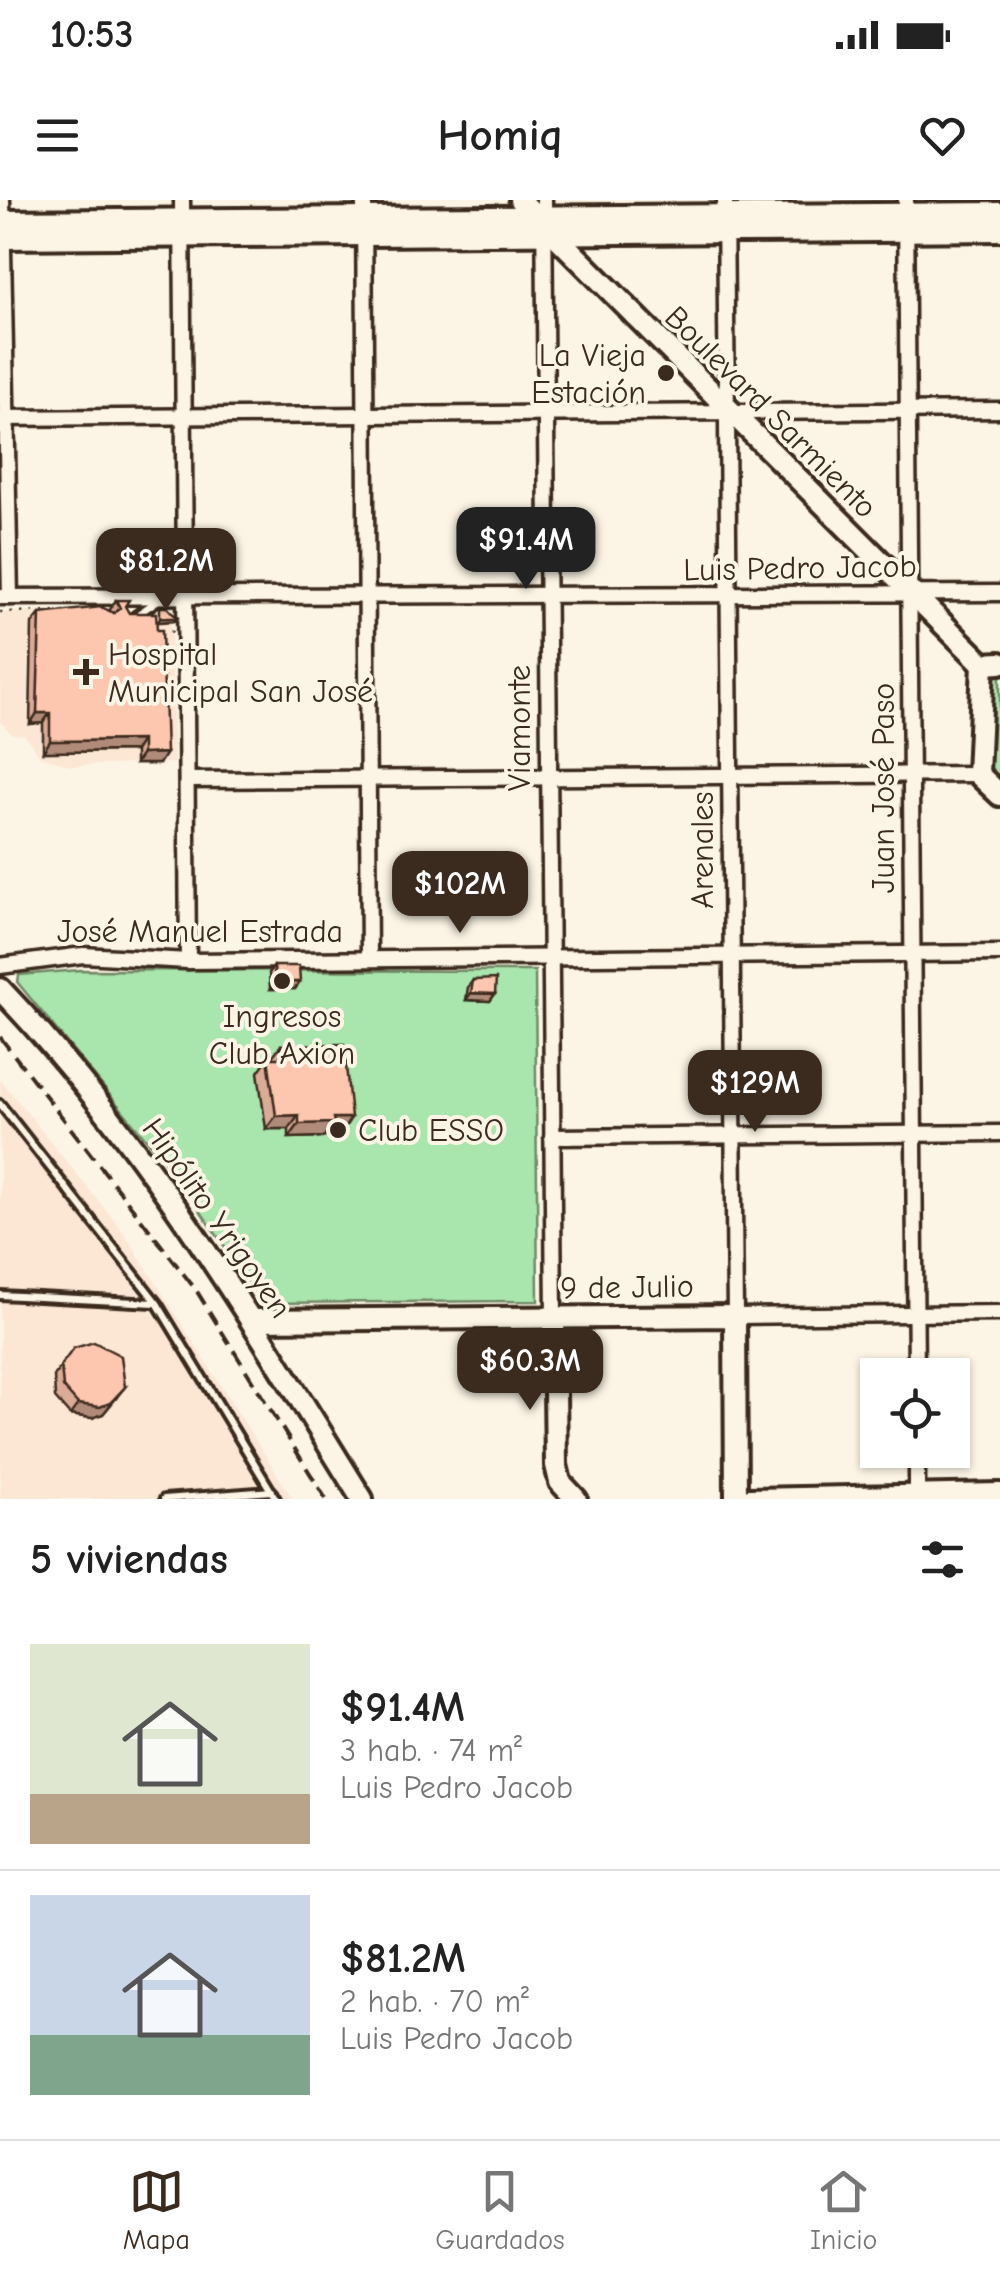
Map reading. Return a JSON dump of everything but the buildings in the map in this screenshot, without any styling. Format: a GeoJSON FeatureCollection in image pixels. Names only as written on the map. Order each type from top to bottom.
{"type":"FeatureCollection","features":[{"type":"Feature","properties":{"kind":"main road","name":"Boulevard Sarmiento"},"geometry":{"type":"LineString","coordinates":[[520,200],[910,594],[991,663],[978,774]]}},
{"type":"Feature","properties":{"kind":"main road"},"geometry":{"type":"LineString","coordinates":[[1,224],[1000,213]]}},
{"type":"Feature","properties":{"kind":"main road"},"geometry":{"type":"LineString","coordinates":[[906,215],[1000,230]]}},
{"type":"Feature","properties":{"kind":"main road"},"geometry":{"type":"LineString","coordinates":[[978,774],[1000,794]]}},
{"type":"Feature","properties":{"kind":"main road","name":"Hipólito Yrigoyen"},"geometry":{"type":"LineString","coordinates":[[0,989],[144,1160],[255,1320],[362,1499]]}},
{"type":"Feature","properties":{"kind":"main road","name":"9 de Julio"},"geometry":{"type":"LineString","coordinates":[[255,1320],[734,1316]]}},
{"type":"Feature","properties":{"kind":"main road","name":"Arenales"},"geometry":{"type":"LineString","coordinates":[[734,1316],[736,1499]]}},
{"type":"Feature","properties":{"kind":"main road","name":"Viamonte"},"geometry":{"type":"LineString","coordinates":[[554,1317],[556,1464],[571,1496]]}},
{"type":"Feature","properties":{"kind":"main road"},"geometry":{"type":"LineString","coordinates":[[750,1499],[1000,1494]]}},
{"type":"Feature","properties":{"kind":"street","name":"Juan José Paso"},"geometry":{"type":"LineString","coordinates":[[906,215],[916,1358]]}},
{"type":"Feature","properties":{"kind":"street","name":"Arenales"},"geometry":{"type":"LineString","coordinates":[[725,216],[734,1316]]}},
{"type":"Feature","properties":{"kind":"street"},"geometry":{"type":"LineString","coordinates":[[364,218],[369,959]]}},
{"type":"Feature","properties":{"kind":"street"},"geometry":{"type":"LineString","coordinates":[[183,219],[188,961]]}},
{"type":"Feature","properties":{"kind":"street","name":"Viamonte"},"geometry":{"type":"LineString","coordinates":[[544,221],[554,1317]]}},
{"type":"Feature","properties":{"kind":"street"},"geometry":{"type":"LineString","coordinates":[[1,224],[5,596]]}},
{"type":"Feature","properties":{"kind":"street"},"geometry":{"type":"LineString","coordinates":[[2,418],[1000,410]]}},
{"type":"Feature","properties":{"kind":"street","name":"Luis Pedro Jacob"},"geometry":{"type":"LineString","coordinates":[[5,596],[548,598],[1000,593]]}},
{"type":"Feature","properties":{"kind":"street"},"geometry":{"type":"LineString","coordinates":[[186,780],[978,774]]}},
{"type":"Feature","properties":{"kind":"street","name":"José Manuel Estrada"},"geometry":{"type":"LineString","coordinates":[[0,966],[83,955],[188,961],[1000,953]]}},
{"type":"Feature","properties":{"kind":"street"},"geometry":{"type":"LineString","coordinates":[[552,1137],[1000,1133]]}},
{"type":"Feature","properties":{"kind":"street","name":"9 de Julio"},"geometry":{"type":"LineString","coordinates":[[734,1316],[1000,1313]]}},
{"type":"Feature","properties":{"kind":"street"},"geometry":{"type":"LineString","coordinates":[[916,1468],[917,1497]]}},
{"type":"Feature","properties":{"kind":"lane"},"geometry":{"type":"LineString","coordinates":[[74,597],[94,611]]}},
{"type":"Feature","properties":{"kind":"lane"},"geometry":{"type":"LineString","coordinates":[[124,617],[144,610],[162,597]]}},
{"type":"Feature","properties":{"kind":"lane"},"geometry":{"type":"LineString","coordinates":[[0,1104],[156,1303],[274,1495],[164,1499]]}},
{"type":"Feature","properties":{"kind":"lane"},"geometry":{"type":"LineString","coordinates":[[0,1295],[156,1303]]}},
{"type":"Feature","properties":{"kind":"path"},"geometry":{"type":"LineString","coordinates":[[144,610],[165,610],[171,618],[172,639]]}},
{"type":"Feature","properties":{"kind":"path"},"geometry":{"type":"LineString","coordinates":[[0,612],[94,611]]}},
{"type":"Feature","properties":{"kind":"shaded area","name":"Hospital Municipal San José"},"geometry":{"type":"Polygon","coordinates":[[[165,610],[171,618],[174,763],[70,766],[40,756],[24,735],[12,734],[0,722],[0,612],[165,610]]]}},
{"type":"Feature","properties":{"kind":"shaded area"},"geometry":{"type":"Polygon","coordinates":[[[0,1079],[123,1231],[293,1499],[0,1499],[0,1079]]]}},
{"type":"Feature","properties":{"kind":"green space"},"geometry":{"type":"Polygon","coordinates":[[[992,671],[1000,671],[1000,787],[984,772],[992,671]]]}},
{"type":"Feature","properties":{"kind":"green space","name":"Club ESSO"},"geometry":{"type":"Polygon","coordinates":[[[80,970],[535,971],[538,1301],[263,1303],[178,1178],[18,983],[19,975],[80,970]]]}},
{"type":"Feature","properties":{"kind":"railway"},"geometry":{"type":"LineString","coordinates":[[0,1037],[196,1290],[326,1499]]}},
{"type":"Feature","properties":{"kind":"place","name":"La Vieja Estación"},"geometry":{"type":"Point","coordinates":[666,373]}},
{"type":"Feature","properties":{"kind":"place","name":"Hospital Municipal San José"},"geometry":{"type":"Point","coordinates":[86,672]}},
{"type":"Feature","properties":{"kind":"place","name":"Ingresos Club Axion"},"geometry":{"type":"Point","coordinates":[282,981]}},
{"type":"Feature","properties":{"kind":"place","name":"Club ESSO"},"geometry":{"type":"Point","coordinates":[338,1130]}}]}
